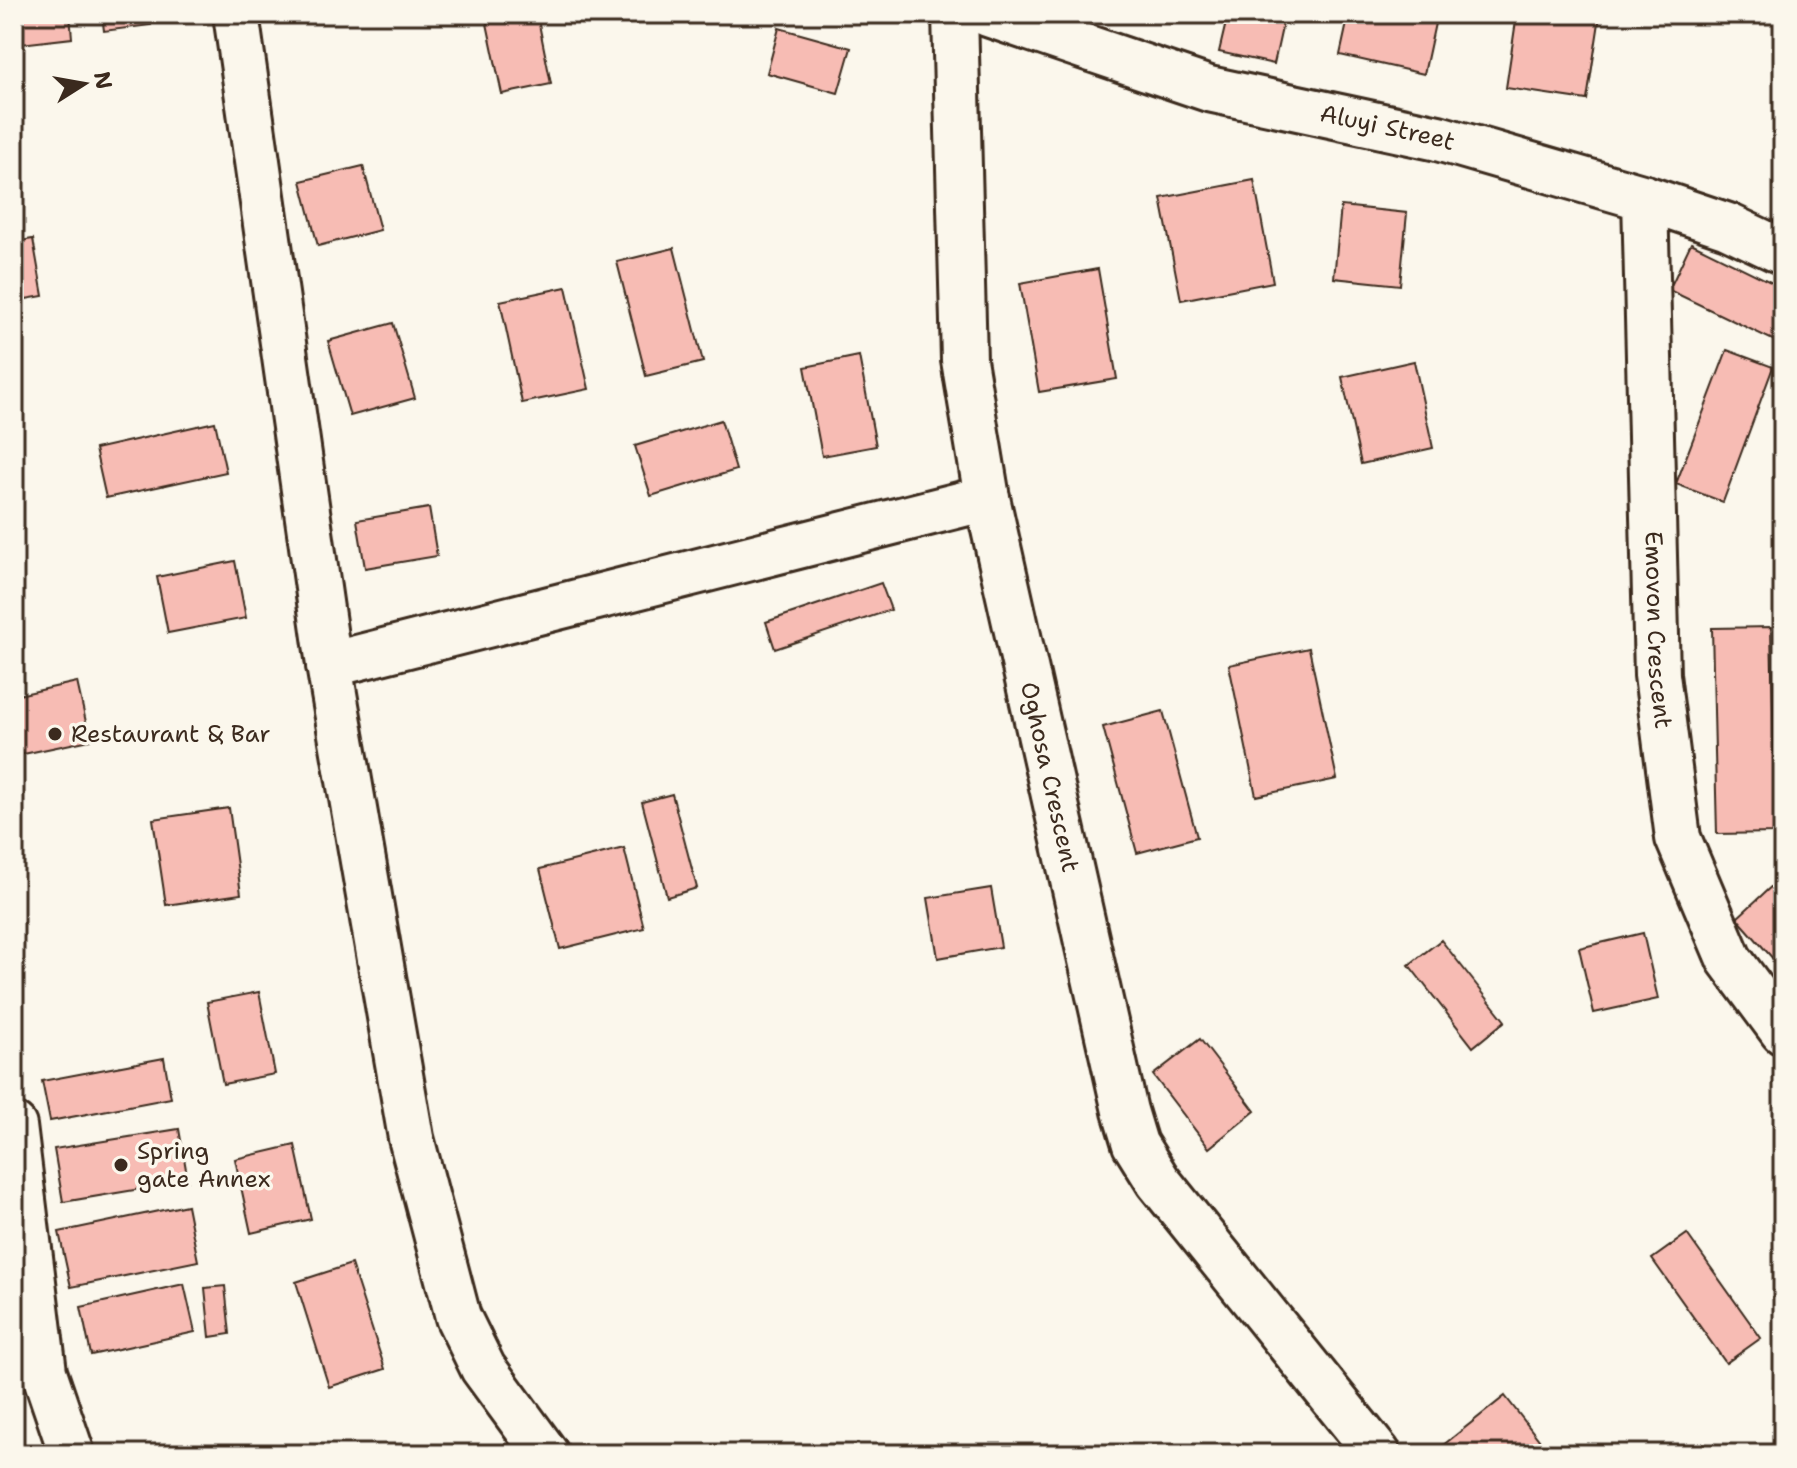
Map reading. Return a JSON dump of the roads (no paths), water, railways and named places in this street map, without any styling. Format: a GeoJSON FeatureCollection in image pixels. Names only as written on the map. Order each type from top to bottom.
{"type":"FeatureCollection","features":[{"type":"Feature","properties":{"kind":"street"},"geometry":{"type":"LineString","coordinates":[[236,14],[329,665],[411,1138],[458,1317],[483,1368],[546,1454]]}},
{"type":"Feature","properties":{"kind":"street","name":"Oghosa Crescent"},"geometry":{"type":"LineString","coordinates":[[955,14],[964,360],[987,498],[1135,1144],[1158,1181],[1378,1454]]}},
{"type":"Feature","properties":{"kind":"street","name":"Aluyi Street"},"geometry":{"type":"LineString","coordinates":[[988,14],[1209,89],[1438,138],[1645,198],[1728,226],[1783,252]]}},
{"type":"Feature","properties":{"kind":"street","name":"Emovon Crescent"},"geometry":{"type":"LineString","coordinates":[[1645,198],[1657,675],[1678,838],[1729,959],[1783,1032]]}},
{"type":"Feature","properties":{"kind":"street"},"geometry":{"type":"LineString","coordinates":[[329,665],[987,498]]}},
{"type":"Feature","properties":{"kind":"street"},"geometry":{"type":"LineString","coordinates":[[14,1126],[44,1372],[72,1454]]}},
{"type":"Feature","properties":{"kind":"place","name":"Restaurant & Bar"},"geometry":{"type":"Point","coordinates":[55,734]}},
{"type":"Feature","properties":{"kind":"place","name":"Spring gate Annex"},"geometry":{"type":"Point","coordinates":[121,1165]}}]}
